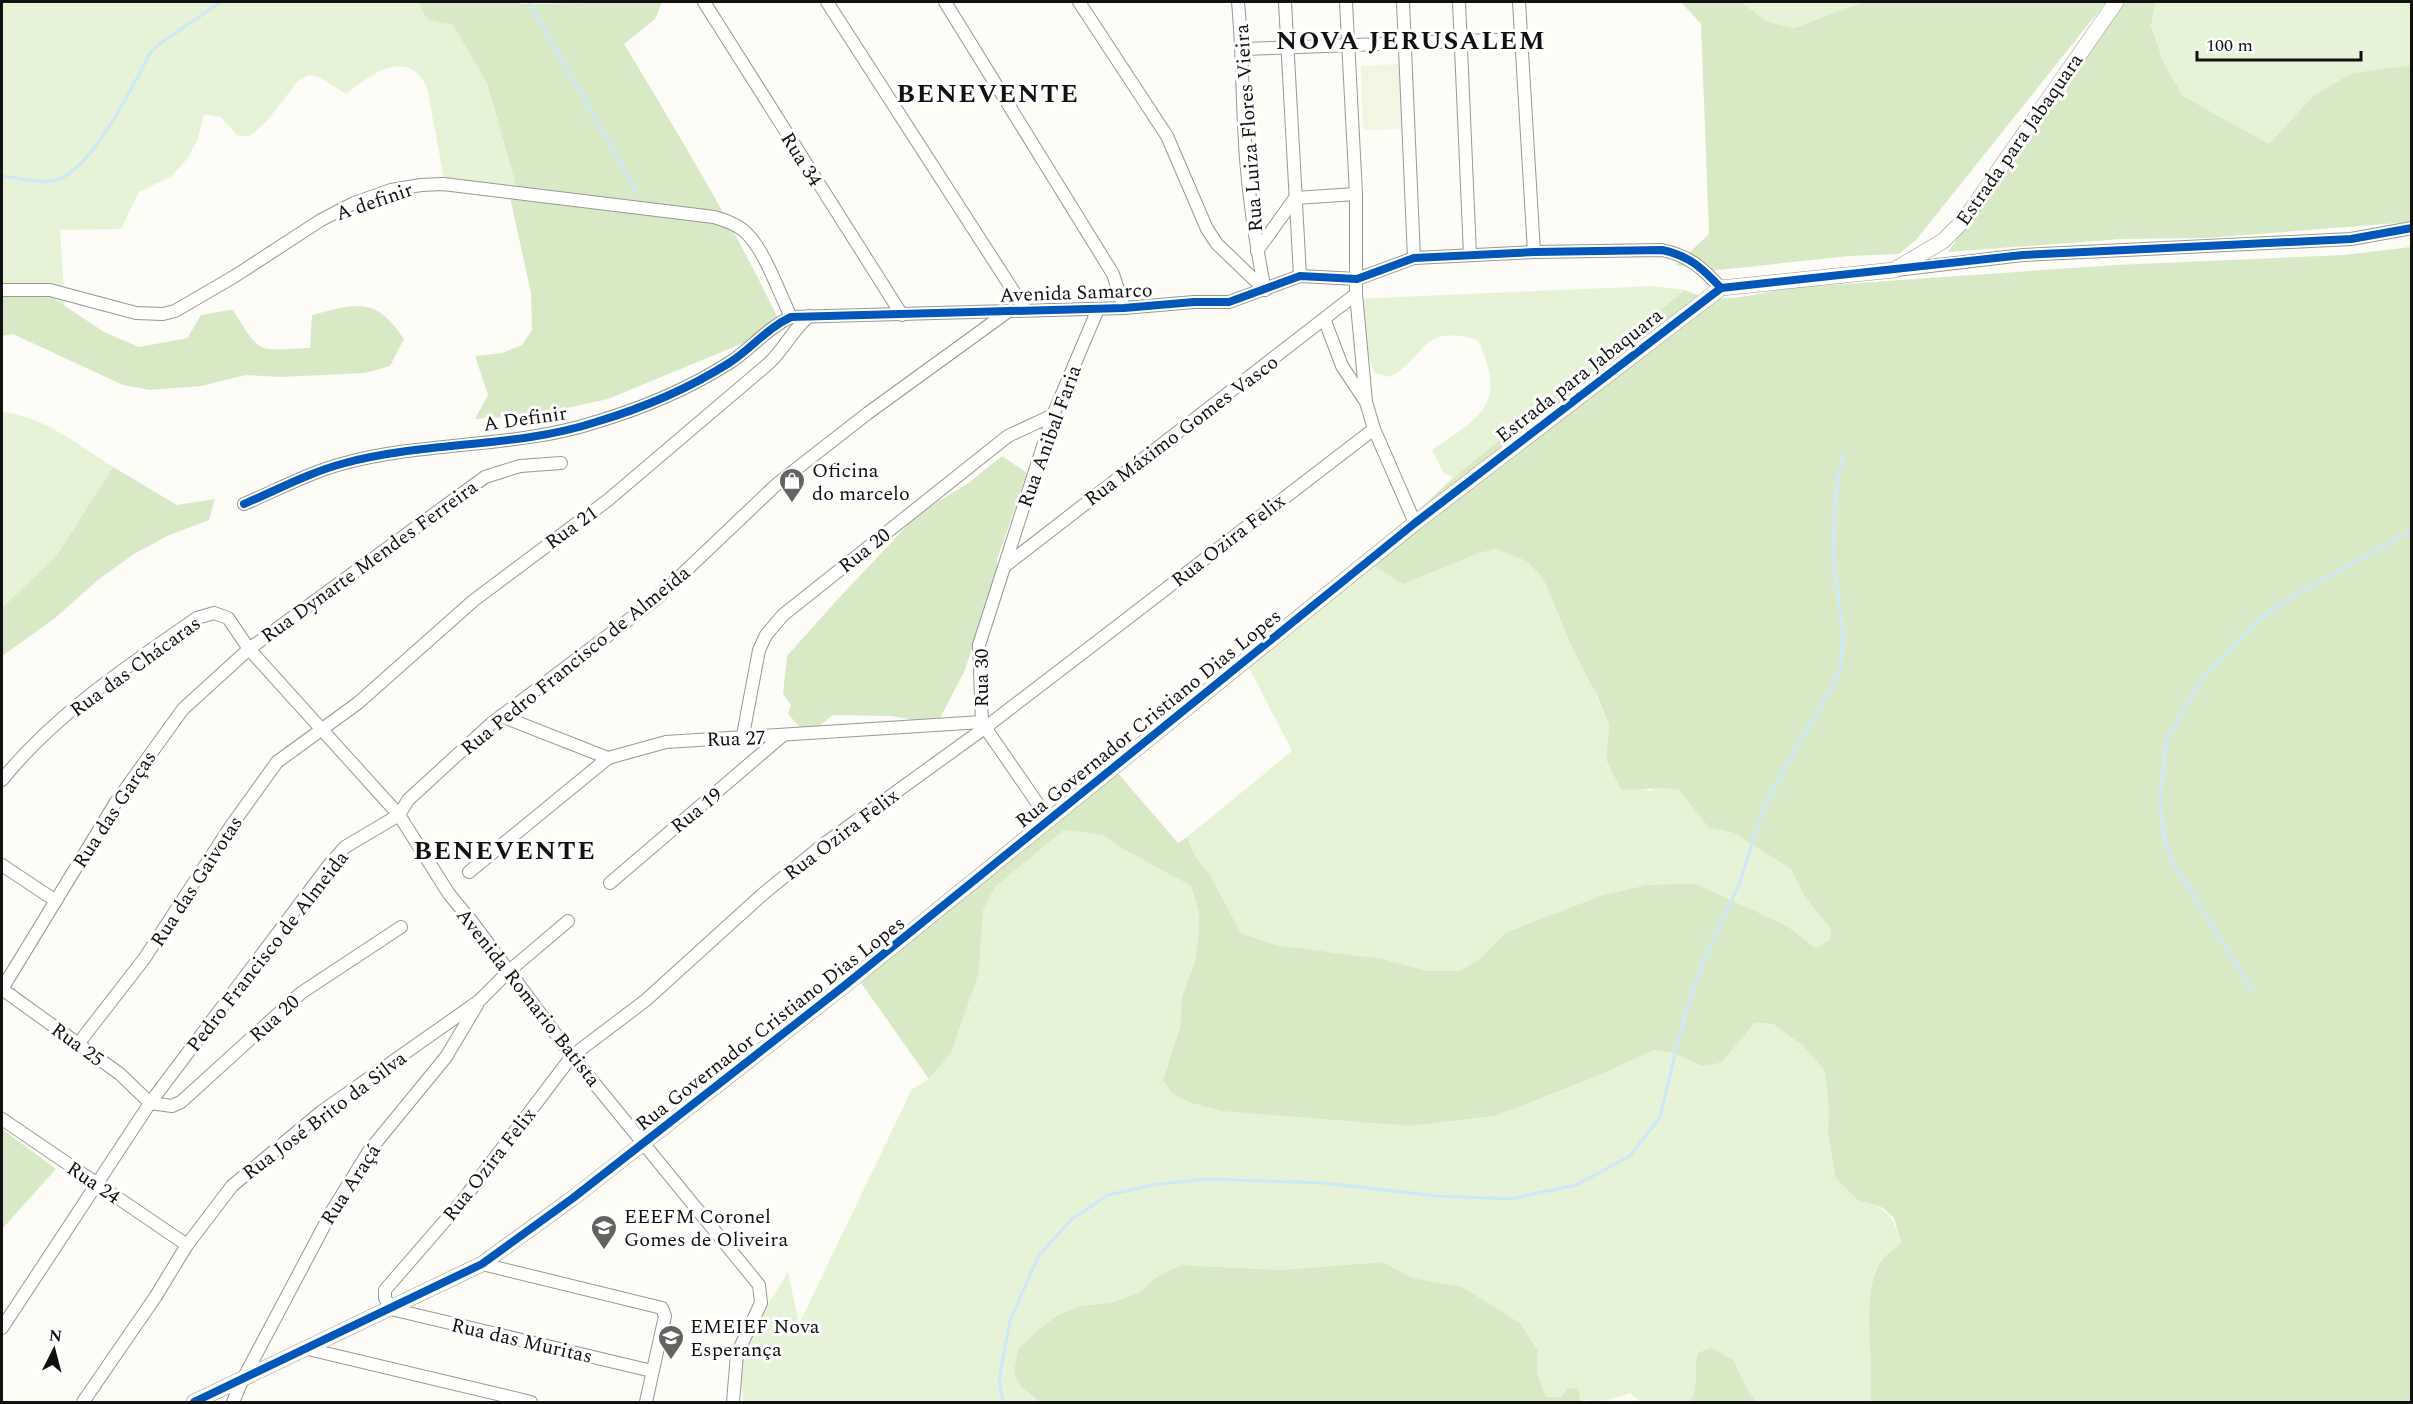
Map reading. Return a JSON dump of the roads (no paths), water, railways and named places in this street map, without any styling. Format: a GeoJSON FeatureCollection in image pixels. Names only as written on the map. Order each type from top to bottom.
{"type":"FeatureCollection","features":[{"type":"Feature","properties":{"kind":"street","name":"Rua 34"},"geometry":{"type":"LineString","coordinates":[[704,2],[902,315]]}},
{"type":"Feature","properties":{"kind":"street"},"geometry":{"type":"LineString","coordinates":[[826,2],[1025,309]]}},
{"type":"Feature","properties":{"kind":"street"},"geometry":{"type":"LineString","coordinates":[[945,2],[1113,274],[1124,308]]}},
{"type":"Feature","properties":{"kind":"street"},"geometry":{"type":"LineString","coordinates":[[1079,2],[1167,136],[1207,229],[1217,244],[1265,290]]}},
{"type":"Feature","properties":{"kind":"street","name":"Rua Luiza Flores Vieira"},"geometry":{"type":"LineString","coordinates":[[1238,2],[1243,49],[1244,127],[1257,251],[1265,290]]}},
{"type":"Feature","properties":{"kind":"street"},"geometry":{"type":"LineString","coordinates":[[1285,2],[1300,276]]}},
{"type":"Feature","properties":{"kind":"street"},"geometry":{"type":"LineString","coordinates":[[1346,2],[1356,194],[1356,294],[1366,402],[1374,429],[1415,523]]}},
{"type":"Feature","properties":{"kind":"street"},"geometry":{"type":"LineString","coordinates":[[1403,2],[1414,258]]}},
{"type":"Feature","properties":{"kind":"street"},"geometry":{"type":"LineString","coordinates":[[1459,2],[1470,255]]}},
{"type":"Feature","properties":{"kind":"street"},"geometry":{"type":"LineString","coordinates":[[1519,2],[1534,252]]}},
{"type":"Feature","properties":{"kind":"street","name":"Estrada para Jabaquara"},"geometry":{"type":"LineString","coordinates":[[1320,598],[1721,288],[1894,270],[1942,241],[1964,220],[2116,2]]}},
{"type":"Feature","properties":{"kind":"street"},"geometry":{"type":"LineString","coordinates":[[1243,49],[1460,43],[1520,39]]}},
{"type":"Feature","properties":{"kind":"street","name":"A definir"},"geometry":{"type":"LineString","coordinates":[[2,290],[50,290],[136,313],[163,314],[175,310],[235,276],[321,220],[354,203],[391,190],[443,184],[714,217],[733,223],[745,232],[756,246],[791,317]]}},
{"type":"Feature","properties":{"kind":"street"},"geometry":{"type":"LineString","coordinates":[[1295,198],[1356,194]]}},
{"type":"Feature","properties":{"kind":"street"},"geometry":{"type":"LineString","coordinates":[[1257,251],[1295,198]]}},
{"type":"Feature","properties":{"kind":"street"},"geometry":{"type":"LineString","coordinates":[[1894,270],[2023,255],[2351,239],[2412,228]]}},
{"type":"Feature","properties":{"kind":"street"},"geometry":{"type":"LineString","coordinates":[[1357,279],[1414,258],[1534,252],[1662,250],[1681,254],[1697,262],[1721,288]]}},
{"type":"Feature","properties":{"kind":"street","name":"Avenida Samarco"},"geometry":{"type":"LineString","coordinates":[[791,317],[1025,309],[1098,309],[1194,302],[1229,302],[1300,276],[1357,279]]}},
{"type":"Feature","properties":{"kind":"street","name":"Rua Máximo Gomes Vasco"},"geometry":{"type":"LineString","coordinates":[[1005,566],[1325,321],[1356,294]]}},
{"type":"Feature","properties":{"kind":"street","name":"Rua Anibal Faria"},"geometry":{"type":"LineString","coordinates":[[1005,566],[1053,415],[1098,309]]}},
{"type":"Feature","properties":{"kind":"street","name":"Rua Pedro Francisco de Almeida"},"geometry":{"type":"LineString","coordinates":[[399,815],[408,800],[501,716],[655,600],[777,484],[868,413],[1011,310]]}},
{"type":"Feature","properties":{"kind":"street","name":"Rua 21"},"geometry":{"type":"LineString","coordinates":[[323,728],[380,684],[473,601],[608,500],[776,356],[795,327],[809,316]]}},
{"type":"Feature","properties":{"kind":"street","name":"A Definir"},"geometry":{"type":"LineString","coordinates":[[244,504],[344,463],[432,447],[565,432],[648,405],[721,368],[775,326],[791,317]]}},
{"type":"Feature","properties":{"kind":"street"},"geometry":{"type":"LineString","coordinates":[[1325,321],[1342,366],[1366,402]]}},
{"type":"Feature","properties":{"kind":"street","name":"Rua 20"},"geometry":{"type":"LineString","coordinates":[[743,735],[759,650],[766,634],[783,615],[1008,436],[1053,415]]}},
{"type":"Feature","properties":{"kind":"street","name":"Rua Ozira Felix"},"geometry":{"type":"LineString","coordinates":[[391,1309],[384,1294],[388,1287],[463,1200],[572,1056],[646,1000],[763,894],[824,844],[1374,429]]}},
{"type":"Feature","properties":{"kind":"street","name":"Rua Dynarte Mendes Ferreira"},"geometry":{"type":"LineString","coordinates":[[249,649],[485,477],[520,466],[561,463]]}},
{"type":"Feature","properties":{"kind":"street","name":"Rua 30"},"geometry":{"type":"LineString","coordinates":[[984,724],[979,645],[1005,566]]}},
{"type":"Feature","properties":{"kind":"street","name":"Rua Governador Cristiano Dias Lopes"},"geometry":{"type":"LineString","coordinates":[[194,1402],[242,1381],[482,1264],[644,1143],[844,986],[1320,598]]}},
{"type":"Feature","properties":{"kind":"street","name":"Rua das Chácaras"},"geometry":{"type":"LineString","coordinates":[[2,780],[57,724],[100,686],[197,618],[206,614],[222,614]]}},
{"type":"Feature","properties":{"kind":"street","name":"Avenida Romario Batista"},"geometry":{"type":"LineString","coordinates":[[222,614],[228,618],[249,649],[323,728],[399,815],[449,894],[572,1056],[762,1291],[761,1303],[737,1354],[733,1402]]}},
{"type":"Feature","properties":{"kind":"street","name":"Rua das Garças"},"geometry":{"type":"LineString","coordinates":[[2,989],[116,802],[159,739],[183,709],[249,649]]}},
{"type":"Feature","properties":{"kind":"street"},"geometry":{"type":"LineString","coordinates":[[470,872],[608,758],[501,716]]}},
{"type":"Feature","properties":{"kind":"street"},"geometry":{"type":"LineString","coordinates":[[984,724],[1049,820]]}},
{"type":"Feature","properties":{"kind":"street","name":"Rua 27"},"geometry":{"type":"LineString","coordinates":[[608,758],[666,742],[743,735],[781,736],[984,724]]}},
{"type":"Feature","properties":{"kind":"street","name":"Rua das Gaivotas"},"geometry":{"type":"LineString","coordinates":[[78,1044],[144,958],[267,773],[286,754],[323,728]]}},
{"type":"Feature","properties":{"kind":"street","name":"Rua 19"},"geometry":{"type":"LineString","coordinates":[[610,883],[781,736]]}},
{"type":"Feature","properties":{"kind":"street","name":"Pedro Francisco de Almeida"},"geometry":{"type":"LineString","coordinates":[[150,1103],[345,847],[399,815]]}},
{"type":"Feature","properties":{"kind":"street"},"geometry":{"type":"LineString","coordinates":[[2,865],[56,900]]}},
{"type":"Feature","properties":{"kind":"street","name":"Rua José Brito da Silva"},"geometry":{"type":"LineString","coordinates":[[83,1402],[156,1296],[187,1245],[227,1192],[258,1162],[329,1106],[479,1001],[509,971],[568,921]]}},
{"type":"Feature","properties":{"kind":"street","name":"Rua 20"},"geometry":{"type":"LineString","coordinates":[[150,1103],[172,1106],[181,1102],[301,993],[401,927]]}},
{"type":"Feature","properties":{"kind":"street","name":"Rua 25"},"geometry":{"type":"LineString","coordinates":[[2,989],[120,1074],[150,1103]]}},
{"type":"Feature","properties":{"kind":"street","name":"Rua Araçá"},"geometry":{"type":"LineString","coordinates":[[233,1402],[332,1210],[369,1150],[446,1057],[479,1001]]}},
{"type":"Feature","properties":{"kind":"street"},"geometry":{"type":"LineString","coordinates":[[2,1328],[150,1103]]}},
{"type":"Feature","properties":{"kind":"street","name":"Rua 24"},"geometry":{"type":"LineString","coordinates":[[2,1119],[187,1245]]}},
{"type":"Feature","properties":{"kind":"street"},"geometry":{"type":"LineString","coordinates":[[482,1264],[657,1306],[664,1310],[665,1316],[646,1402]]}},
{"type":"Feature","properties":{"kind":"street","name":"Rua das Muritas"},"geometry":{"type":"LineString","coordinates":[[391,1309],[652,1371]]}},
{"type":"Feature","properties":{"kind":"street"},"geometry":{"type":"LineString","coordinates":[[308,1349],[531,1402]]}},
{"type":"Feature","properties":{"kind":"waterway"},"geometry":{"type":"LineString","coordinates":[[2,176],[49,181],[70,173],[83,161],[110,125],[150,53],[162,42],[221,2]]}},
{"type":"Feature","properties":{"kind":"waterway"},"geometry":{"type":"LineString","coordinates":[[529,2],[637,192]]}},
{"type":"Feature","properties":{"kind":"waterway"},"geometry":{"type":"LineString","coordinates":[[1003,1402],[999,1381],[1010,1320],[1039,1255],[1072,1219],[1108,1195],[1152,1185],[1207,1179],[1324,1183],[1438,1196],[1510,1199],[1576,1185],[1630,1156],[1660,1117],[1683,1021],[1702,964],[1740,882],[1764,806],[1840,671],[1843,634],[1833,556],[1835,502],[1843,452]]}},
{"type":"Feature","properties":{"kind":"waterway"},"geometry":{"type":"LineString","coordinates":[[2253,991],[2173,863],[2163,835],[2160,799],[2166,742],[2201,680],[2258,620],[2283,602],[2412,530]]}},
{"type":"Feature","properties":{"kind":"place","name":"Oficina do marcelo"},"geometry":{"type":"Point","coordinates":[792,504]}},
{"type":"Feature","properties":{"kind":"place","name":"EEEFM Coronel Gomes de Oliveira"},"geometry":{"type":"Point","coordinates":[604,1251]}},
{"type":"Feature","properties":{"kind":"place","name":"EMEIEF Nova Esperança"},"geometry":{"type":"Point","coordinates":[671,1361]}},
{"type":"Feature","properties":{"kind":"district","name":"NOVA JERUSALEM"},"geometry":{"type":"Point","coordinates":[1411,40]}},
{"type":"Feature","properties":{"kind":"district","name":"BENEVENTE"},"geometry":{"type":"Point","coordinates":[988,93]}},
{"type":"Feature","properties":{"kind":"district","name":"BENEVENTE"},"geometry":{"type":"Point","coordinates":[505,850]}}]}
